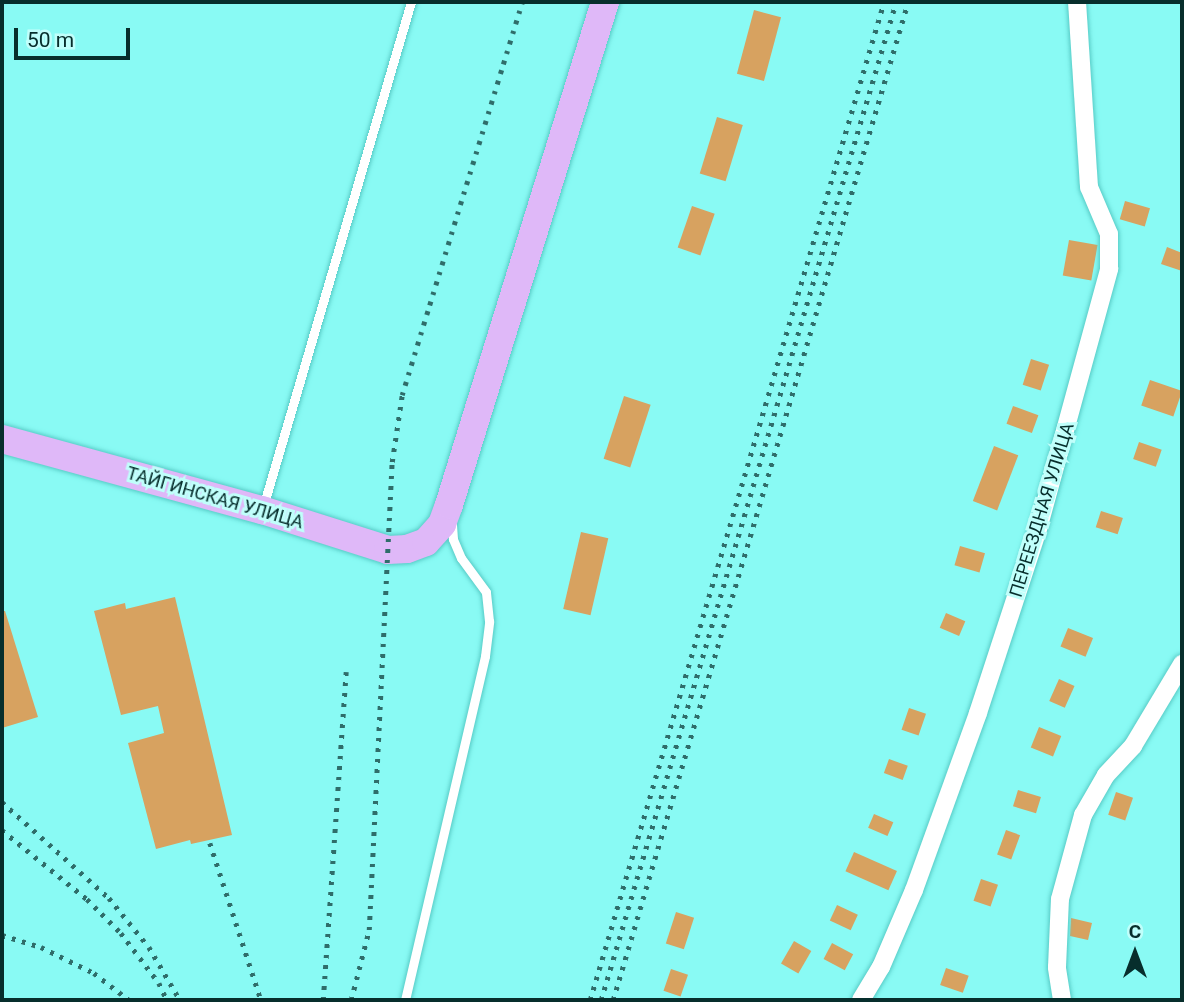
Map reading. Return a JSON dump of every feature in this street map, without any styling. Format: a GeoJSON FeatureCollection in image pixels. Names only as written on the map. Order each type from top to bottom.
{"type":"FeatureCollection","features":[{"type":"Feature","properties":{"kind":"highway"},"geometry":{"type":"LineString","coordinates":[[449,505],[605,2]]}},
{"type":"Feature","properties":{"kind":"highway","name":"ТАЙГИНСКАЯ УЛИЦА"},"geometry":{"type":"LineString","coordinates":[[2,439],[262,510],[388,550],[407,549],[426,542],[442,524],[449,505]]}},
{"type":"Feature","properties":{"kind":"street","name":"ПЕРЕЕЗДНАЯ УЛИЦА"},"geometry":{"type":"LineString","coordinates":[[861,1000],[881,967],[914,890],[978,713],[1037,533],[1109,269],[1109,234],[1089,187],[1077,2]]}},
{"type":"Feature","properties":{"kind":"street"},"geometry":{"type":"LineString","coordinates":[[1062,1000],[1057,967],[1060,899],[1083,814],[1106,775],[1133,746],[1182,664]]}},
{"type":"Feature","properties":{"kind":"lane"},"geometry":{"type":"LineString","coordinates":[[262,510],[411,2]]}},
{"type":"Feature","properties":{"kind":"lane"},"geometry":{"type":"LineString","coordinates":[[405,1000],[485,656],[489,621],[486,592],[461,558],[453,539],[449,505]]}},
{"type":"Feature","properties":{"kind":"building"},"geometry":{"type":"Polygon","coordinates":[[[754,10],[781,17],[764,81],[737,74],[754,10]]]}},
{"type":"Feature","properties":{"kind":"building"},"geometry":{"type":"Polygon","coordinates":[[[717,117],[743,125],[726,181],[700,173],[717,117]]]}},
{"type":"Feature","properties":{"kind":"building"},"geometry":{"type":"Polygon","coordinates":[[[1125,201],[1150,208],[1145,226],[1120,219],[1125,201]]]}},
{"type":"Feature","properties":{"kind":"building"},"geometry":{"type":"Polygon","coordinates":[[[692,206],[715,214],[700,255],[678,248],[692,206]]]}},
{"type":"Feature","properties":{"kind":"building"},"geometry":{"type":"Polygon","coordinates":[[[1069,240],[1098,245],[1091,280],[1063,275],[1069,240]]]}},
{"type":"Feature","properties":{"kind":"building"},"geometry":{"type":"Polygon","coordinates":[[[1167,247],[1182,253],[1182,271],[1161,264],[1167,247]]]}},
{"type":"Feature","properties":{"kind":"building"},"geometry":{"type":"Polygon","coordinates":[[[1031,359],[1049,365],[1041,391],[1023,385],[1031,359]]]}},
{"type":"Feature","properties":{"kind":"building"},"geometry":{"type":"Polygon","coordinates":[[[1150,380],[1182,391],[1173,417],[1141,406],[1150,380]]]}},
{"type":"Feature","properties":{"kind":"building"},"geometry":{"type":"Polygon","coordinates":[[[624,396],[651,405],[630,467],[604,459],[624,396]]]}},
{"type":"Feature","properties":{"kind":"building"},"geometry":{"type":"Polygon","coordinates":[[[1013,406],[1038,415],[1032,433],[1007,424],[1013,406]]]}},
{"type":"Feature","properties":{"kind":"building"},"geometry":{"type":"Polygon","coordinates":[[[1139,442],[1162,450],[1156,467],[1133,459],[1139,442]]]}},
{"type":"Feature","properties":{"kind":"building"},"geometry":{"type":"Polygon","coordinates":[[[994,446],[1018,455],[997,510],[973,501],[994,446]]]}},
{"type":"Feature","properties":{"kind":"building"},"geometry":{"type":"Polygon","coordinates":[[[1101,511],[1123,518],[1118,534],[1096,527],[1101,511]]]}},
{"type":"Feature","properties":{"kind":"building"},"geometry":{"type":"Polygon","coordinates":[[[581,532],[608,538],[591,615],[563,609],[581,532]]]}},
{"type":"Feature","properties":{"kind":"building"},"geometry":{"type":"Polygon","coordinates":[[[960,546],[985,553],[979,572],[954,565],[960,546]]]}},
{"type":"Feature","properties":{"kind":"building"},"geometry":{"type":"Polygon","coordinates":[[[175,597],[232,835],[191,844],[190,840],[156,849],[128,743],[164,733],[158,706],[121,715],[94,611],[125,603],[126,609],[175,597]]]}},
{"type":"Feature","properties":{"kind":"building"},"geometry":{"type":"Polygon","coordinates":[[[2,611],[5,611],[38,717],[2,728],[2,611]]]}},
{"type":"Feature","properties":{"kind":"building"},"geometry":{"type":"Polygon","coordinates":[[[946,613],[965,621],[959,636],[940,628],[946,613]]]}},
{"type":"Feature","properties":{"kind":"building"},"geometry":{"type":"Polygon","coordinates":[[[1068,628],[1093,638],[1086,657],[1061,647],[1068,628]]]}},
{"type":"Feature","properties":{"kind":"building"},"geometry":{"type":"Polygon","coordinates":[[[1059,679],[1075,686],[1065,708],[1049,701],[1059,679]]]}},
{"type":"Feature","properties":{"kind":"building"},"geometry":{"type":"Polygon","coordinates":[[[909,708],[926,714],[919,736],[902,730],[909,708]]]}},
{"type":"Feature","properties":{"kind":"building"},"geometry":{"type":"Polygon","coordinates":[[[1039,727],[1061,736],[1053,756],[1031,747],[1039,727]]]}},
{"type":"Feature","properties":{"kind":"building"},"geometry":{"type":"Polygon","coordinates":[[[889,759],[908,766],[903,780],[884,773],[889,759]]]}},
{"type":"Feature","properties":{"kind":"building"},"geometry":{"type":"Polygon","coordinates":[[[1018,790],[1041,797],[1036,813],[1013,806],[1018,790]]]}},
{"type":"Feature","properties":{"kind":"building"},"geometry":{"type":"Polygon","coordinates":[[[1116,792],[1133,798],[1125,821],[1108,815],[1116,792]]]}},
{"type":"Feature","properties":{"kind":"building"},"geometry":{"type":"Polygon","coordinates":[[[874,814],[893,822],[887,836],[868,828],[874,814]]]}},
{"type":"Feature","properties":{"kind":"building"},"geometry":{"type":"Polygon","coordinates":[[[1006,830],[1020,835],[1011,860],[997,854],[1006,830]]]}},
{"type":"Feature","properties":{"kind":"building"},"geometry":{"type":"Polygon","coordinates":[[[854,852],[897,871],[888,890],[845,871],[854,852]]]}},
{"type":"Feature","properties":{"kind":"building"},"geometry":{"type":"Polygon","coordinates":[[[981,879],[998,885],[991,907],[974,901],[981,879]]]}},
{"type":"Feature","properties":{"kind":"building"},"geometry":{"type":"Polygon","coordinates":[[[837,905],[858,915],[851,930],[830,920],[837,905]]]}},
{"type":"Feature","properties":{"kind":"building"},"geometry":{"type":"Polygon","coordinates":[[[676,912],[694,918],[684,949],[666,943],[676,912]]]}},
{"type":"Feature","properties":{"kind":"building"},"geometry":{"type":"Polygon","coordinates":[[[1071,918],[1092,923],[1088,940],[1070,936],[1071,918]]]}},
{"type":"Feature","properties":{"kind":"building"},"geometry":{"type":"Polygon","coordinates":[[[794,941],[811,951],[798,974],[781,964],[794,941]]]}},
{"type":"Feature","properties":{"kind":"building"},"geometry":{"type":"Polygon","coordinates":[[[832,943],[853,954],[845,970],[824,959],[832,943]]]}},
{"type":"Feature","properties":{"kind":"building"},"geometry":{"type":"Polygon","coordinates":[[[946,968],[969,976],[963,993],[940,985],[946,968]]]}},
{"type":"Feature","properties":{"kind":"building"},"geometry":{"type":"Polygon","coordinates":[[[671,969],[688,975],[681,997],[664,991],[671,969]]]}},
{"type":"Feature","properties":{"kind":"railway"},"geometry":{"type":"LineString","coordinates":[[351,1000],[369,930],[392,462],[402,395],[522,2]]}},
{"type":"Feature","properties":{"kind":"railway"},"geometry":{"type":"LineString","coordinates":[[590,1000],[884,2]]}},
{"type":"Feature","properties":{"kind":"railway"},"geometry":{"type":"LineString","coordinates":[[601,1000],[896,2]]}},
{"type":"Feature","properties":{"kind":"railway"},"geometry":{"type":"LineString","coordinates":[[613,1000],[908,2]]}},
{"type":"Feature","properties":{"kind":"railway"},"geometry":{"type":"LineString","coordinates":[[323,1000],[346,672]]}},
{"type":"Feature","properties":{"kind":"railway"},"geometry":{"type":"LineString","coordinates":[[2,802],[109,898],[149,947],[180,1000]]}},
{"type":"Feature","properties":{"kind":"railway"},"geometry":{"type":"LineString","coordinates":[[2,830],[87,899],[121,933],[159,983],[167,1000]]}},
{"type":"Feature","properties":{"kind":"railway"},"geometry":{"type":"LineString","coordinates":[[210,843],[261,1000]]}},
{"type":"Feature","properties":{"kind":"railway"},"geometry":{"type":"LineString","coordinates":[[2,935],[41,947],[94,973],[129,1000]]}}]}
